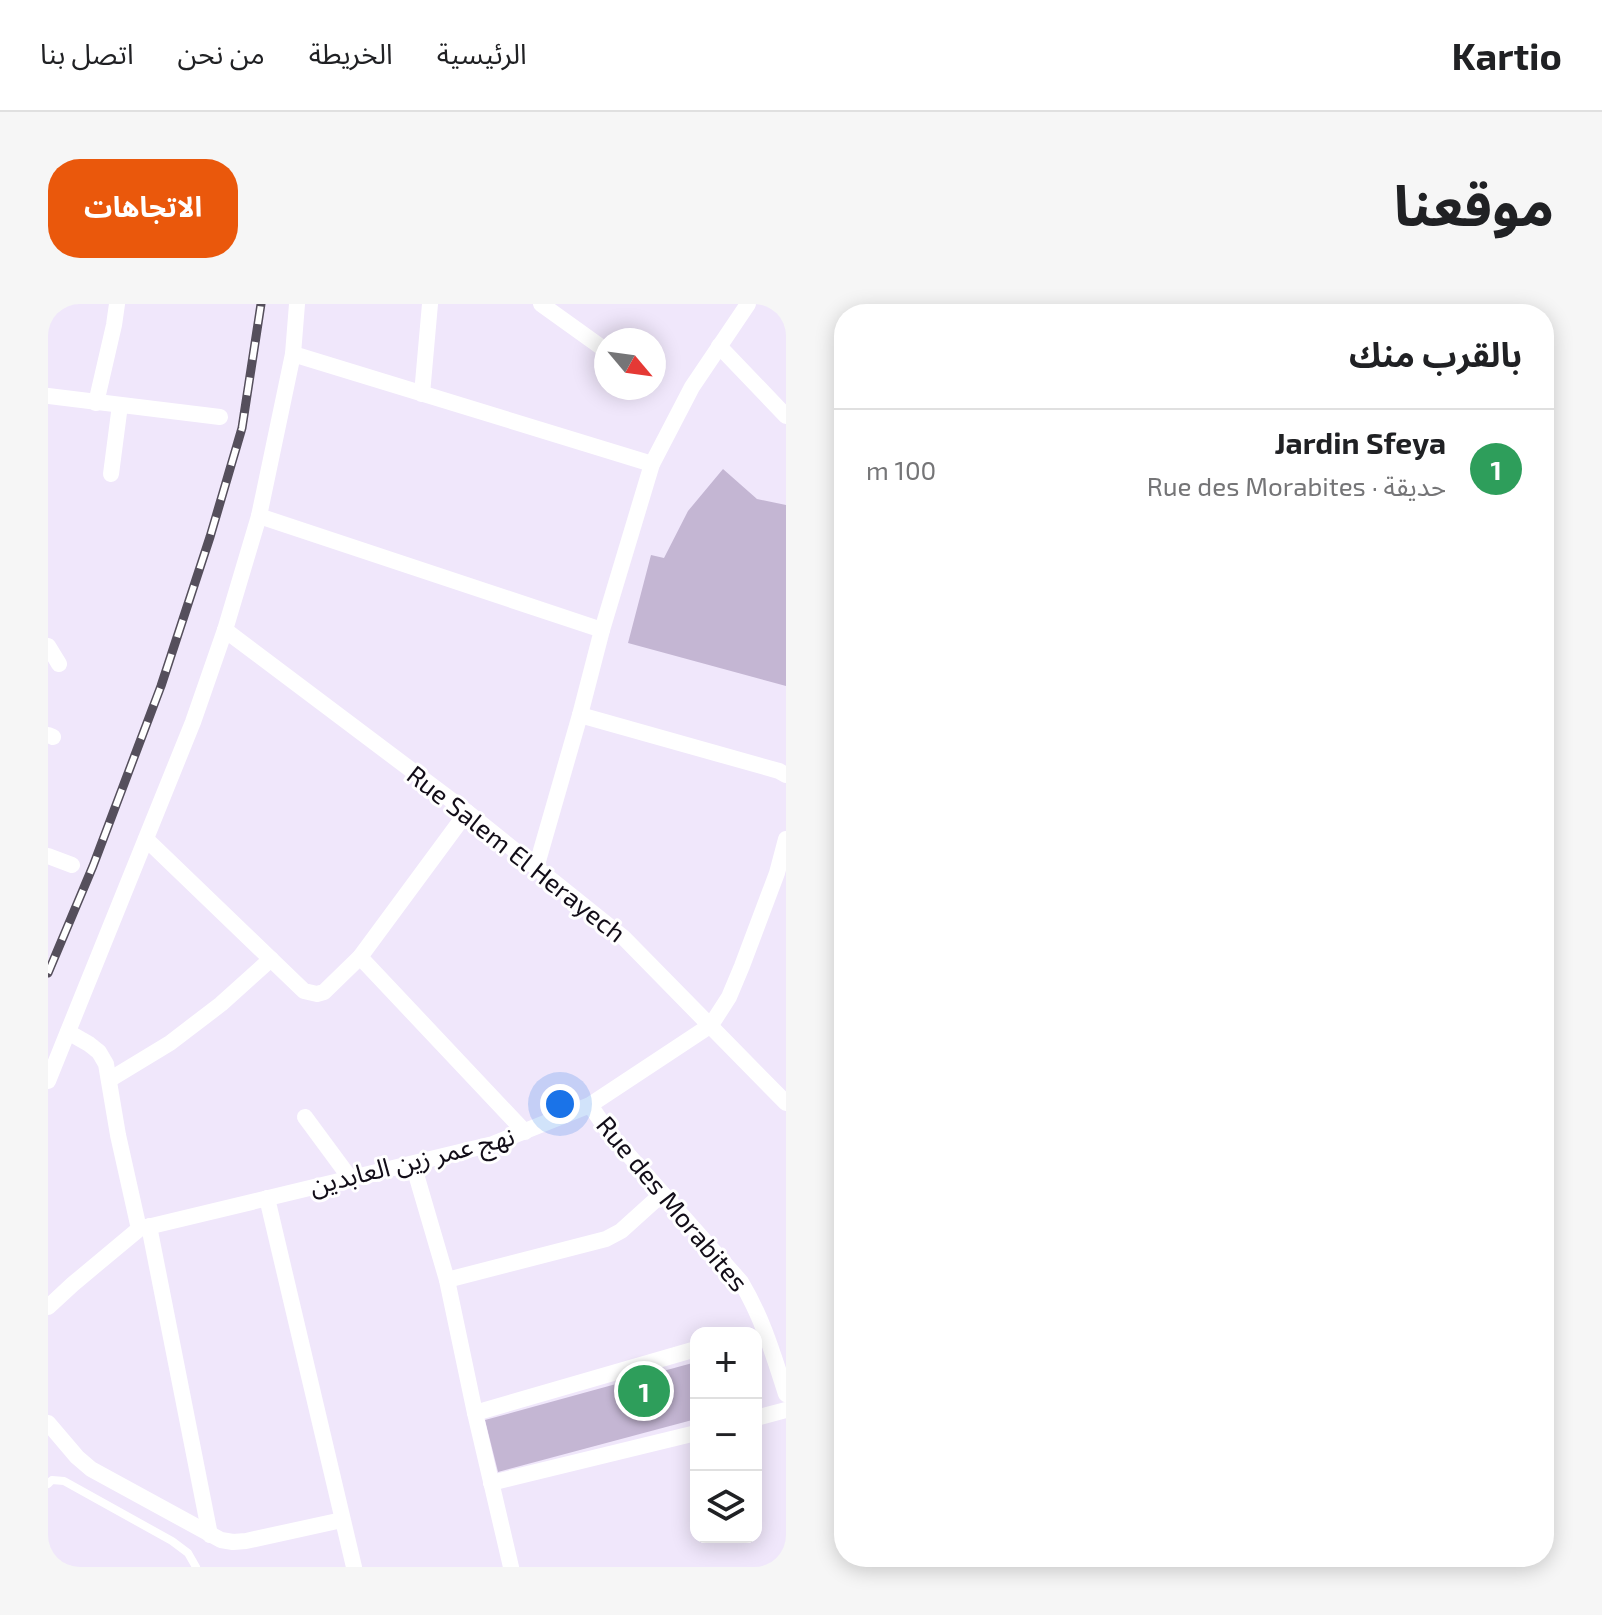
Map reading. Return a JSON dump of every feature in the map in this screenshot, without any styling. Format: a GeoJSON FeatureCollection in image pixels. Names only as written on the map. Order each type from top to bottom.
{"type":"FeatureCollection","features":[{"type":"Feature","properties":{"kind":"street"},"geometry":{"type":"LineString","coordinates":[[96,403],[117,304]]}},
{"type":"Feature","properties":{"kind":"street"},"geometry":{"type":"LineString","coordinates":[[48,1081],[193,722],[225,630],[259,516],[293,354],[297,304]]}},
{"type":"Feature","properties":{"kind":"street"},"geometry":{"type":"LineString","coordinates":[[422,394],[430,304]]}},
{"type":"Feature","properties":{"kind":"street"},"geometry":{"type":"LineString","coordinates":[[541,304],[594,342]]}},
{"type":"Feature","properties":{"kind":"street"},"geometry":{"type":"LineString","coordinates":[[536,868],[652,464],[692,387],[748,304]]}},
{"type":"Feature","properties":{"kind":"street"},"geometry":{"type":"LineString","coordinates":[[719,346],[786,416]]}},
{"type":"Feature","properties":{"kind":"street"},"geometry":{"type":"LineString","coordinates":[[293,354],[652,464]]}},
{"type":"Feature","properties":{"kind":"street"},"geometry":{"type":"LineString","coordinates":[[48,396],[220,417]]}},
{"type":"Feature","properties":{"kind":"street"},"geometry":{"type":"LineString","coordinates":[[111,474],[120,405]]}},
{"type":"Feature","properties":{"kind":"street"},"geometry":{"type":"LineString","coordinates":[[259,516],[602,630]]}},
{"type":"Feature","properties":{"kind":"street","name":"Rue Salem El Herayech"},"geometry":{"type":"LineString","coordinates":[[225,630],[467,812],[624,938],[786,1103]]}},
{"type":"Feature","properties":{"kind":"street"},"geometry":{"type":"LineString","coordinates":[[48,646],[59,664]]}},
{"type":"Feature","properties":{"kind":"street"},"geometry":{"type":"LineString","coordinates":[[580,715],[783,773]]}},
{"type":"Feature","properties":{"kind":"street"},"geometry":{"type":"LineString","coordinates":[[146,839],[304,991],[317,994],[324,992],[360,957],[467,812]]}},
{"type":"Feature","properties":{"kind":"street","name":"نهج عمر زين العابدين"},"geometry":{"type":"LineString","coordinates":[[144,1228],[493,1144],[590,1105],[711,1025],[729,997],[782,876],[786,839]]}},
{"type":"Feature","properties":{"kind":"street"},"geometry":{"type":"LineString","coordinates":[[48,856],[72,865]]}},
{"type":"Feature","properties":{"kind":"street"},"geometry":{"type":"LineString","coordinates":[[360,957],[525,1132]]}},
{"type":"Feature","properties":{"kind":"street"},"geometry":{"type":"LineString","coordinates":[[109,1080],[170,1043],[221,1004],[271,959]]}},
{"type":"Feature","properties":{"kind":"street"},"geometry":{"type":"LineString","coordinates":[[68,1032],[99,1052],[106,1064],[118,1135],[144,1228],[210,1535]]}},
{"type":"Feature","properties":{"kind":"street","name":"Rue des Morabites"},"geometry":{"type":"LineString","coordinates":[[590,1105],[609,1133],[741,1282],[755,1305],[759,1327]]}},
{"type":"Feature","properties":{"kind":"street"},"geometry":{"type":"LineString","coordinates":[[305,1117],[350,1178]]}},
{"type":"Feature","properties":{"kind":"street"},"geometry":{"type":"LineString","coordinates":[[413,1164],[447,1280],[511,1567]]}},
{"type":"Feature","properties":{"kind":"street"},"geometry":{"type":"LineString","coordinates":[[447,1280],[606,1239],[621,1231],[662,1194]]}},
{"type":"Feature","properties":{"kind":"street"},"geometry":{"type":"LineString","coordinates":[[267,1198],[354,1567]]}},
{"type":"Feature","properties":{"kind":"street"},"geometry":{"type":"LineString","coordinates":[[48,1307],[144,1228]]}},
{"type":"Feature","properties":{"kind":"street","name":"Rue des Morabites"},"geometry":{"type":"LineString","coordinates":[[762,1336],[786,1394]]}},
{"type":"Feature","properties":{"kind":"street"},"geometry":{"type":"LineString","coordinates":[[475,1413],[690,1351]]}},
{"type":"Feature","properties":{"kind":"street"},"geometry":{"type":"LineString","coordinates":[[762,1416],[786,1410]]}},
{"type":"Feature","properties":{"kind":"street"},"geometry":{"type":"LineString","coordinates":[[48,1423],[91,1469],[221,1540],[246,1541],[342,1520]]}},
{"type":"Feature","properties":{"kind":"street"},"geometry":{"type":"LineString","coordinates":[[491,1483],[690,1434]]}},
{"type":"Feature","properties":{"kind":"lane"},"geometry":{"type":"LineString","coordinates":[[48,1484],[52,1480],[64,1481],[172,1541],[188,1553],[196,1567]]}},
{"type":"Feature","properties":{"kind":"shaded area"},"geometry":{"type":"Polygon","coordinates":[[[723,469],[757,499],[786,505],[786,686],[628,643],[651,555],[664,558],[688,511],[723,469]]]}},
{"type":"Feature","properties":{"kind":"shaded area"},"geometry":{"type":"Polygon","coordinates":[[[690,1364],[690,1421],[498,1472],[485,1420],[690,1364]]]}},
{"type":"Feature","properties":{"kind":"railway"},"geometry":{"type":"LineString","coordinates":[[48,973],[93,866],[161,686],[210,537],[242,428],[261,304]]}},
{"type":"Feature","properties":{"kind":"place","name":"Jardin Sfeya"},"geometry":{"type":"Point","coordinates":[644,1391]}}]}
